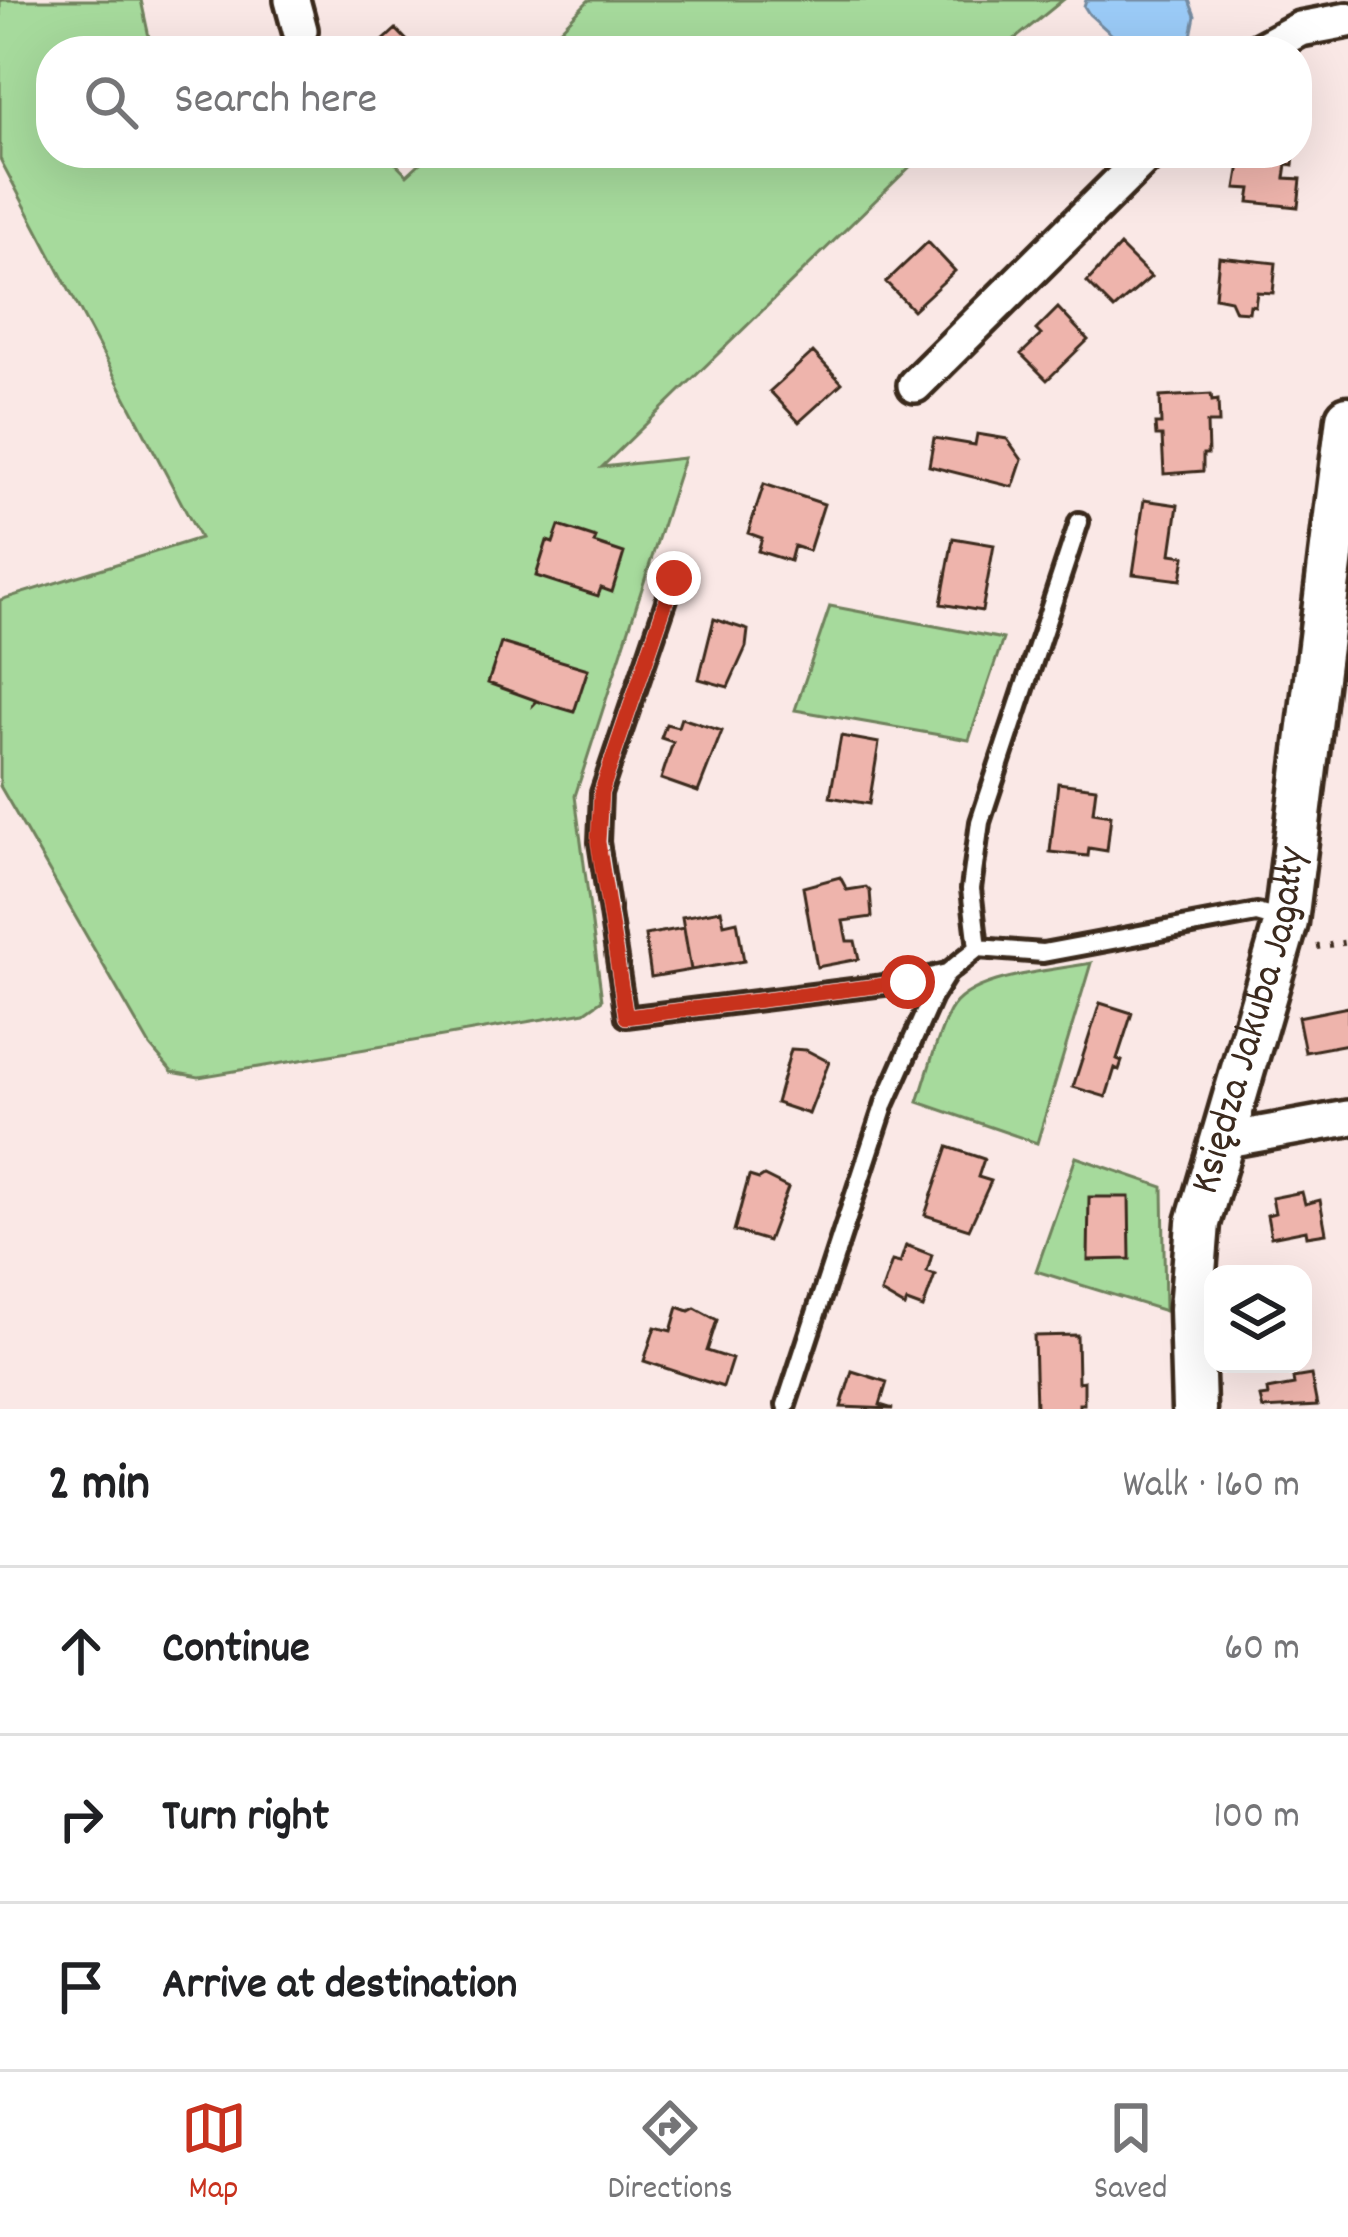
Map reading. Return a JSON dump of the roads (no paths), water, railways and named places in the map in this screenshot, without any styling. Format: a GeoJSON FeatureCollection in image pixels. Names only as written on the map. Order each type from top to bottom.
{"type":"FeatureCollection","features":[{"type":"Feature","properties":{"kind":"street"},"geometry":{"type":"LineString","coordinates":[[1287,36],[1348,20]]}},
{"type":"Feature","properties":{"kind":"street"},"geometry":{"type":"LineString","coordinates":[[915,386],[1134,168]]}},
{"type":"Feature","properties":{"kind":"street","name":"Księdza Jakuba Jagałły"},"geometry":{"type":"LineString","coordinates":[[1194,1409],[1191,1310],[1198,1223],[1222,1141],[1299,935],[1348,418]]}},
{"type":"Feature","properties":{"kind":"street"},"geometry":{"type":"LineString","coordinates":[[1222,1141],[1348,1118]]}},
{"type":"Feature","properties":{"kind":"lane"},"geometry":{"type":"LineString","coordinates":[[978,948],[971,890],[980,822],[1079,522]]}},
{"type":"Feature","properties":{"kind":"lane"},"geometry":{"type":"LineString","coordinates":[[674,578],[601,793],[598,842],[626,1017],[908,982],[947,973]]}},
{"type":"Feature","properties":{"kind":"lane"},"geometry":{"type":"LineString","coordinates":[[786,1405],[885,1102],[947,973],[978,948],[1042,953],[1257,913],[1299,935]]}},
{"type":"Feature","properties":{"kind":"water"},"geometry":{"type":"Polygon","coordinates":[[[1086,0],[1189,0],[1195,16],[1191,36],[1113,36],[1084,6],[1086,0]]]}}]}
